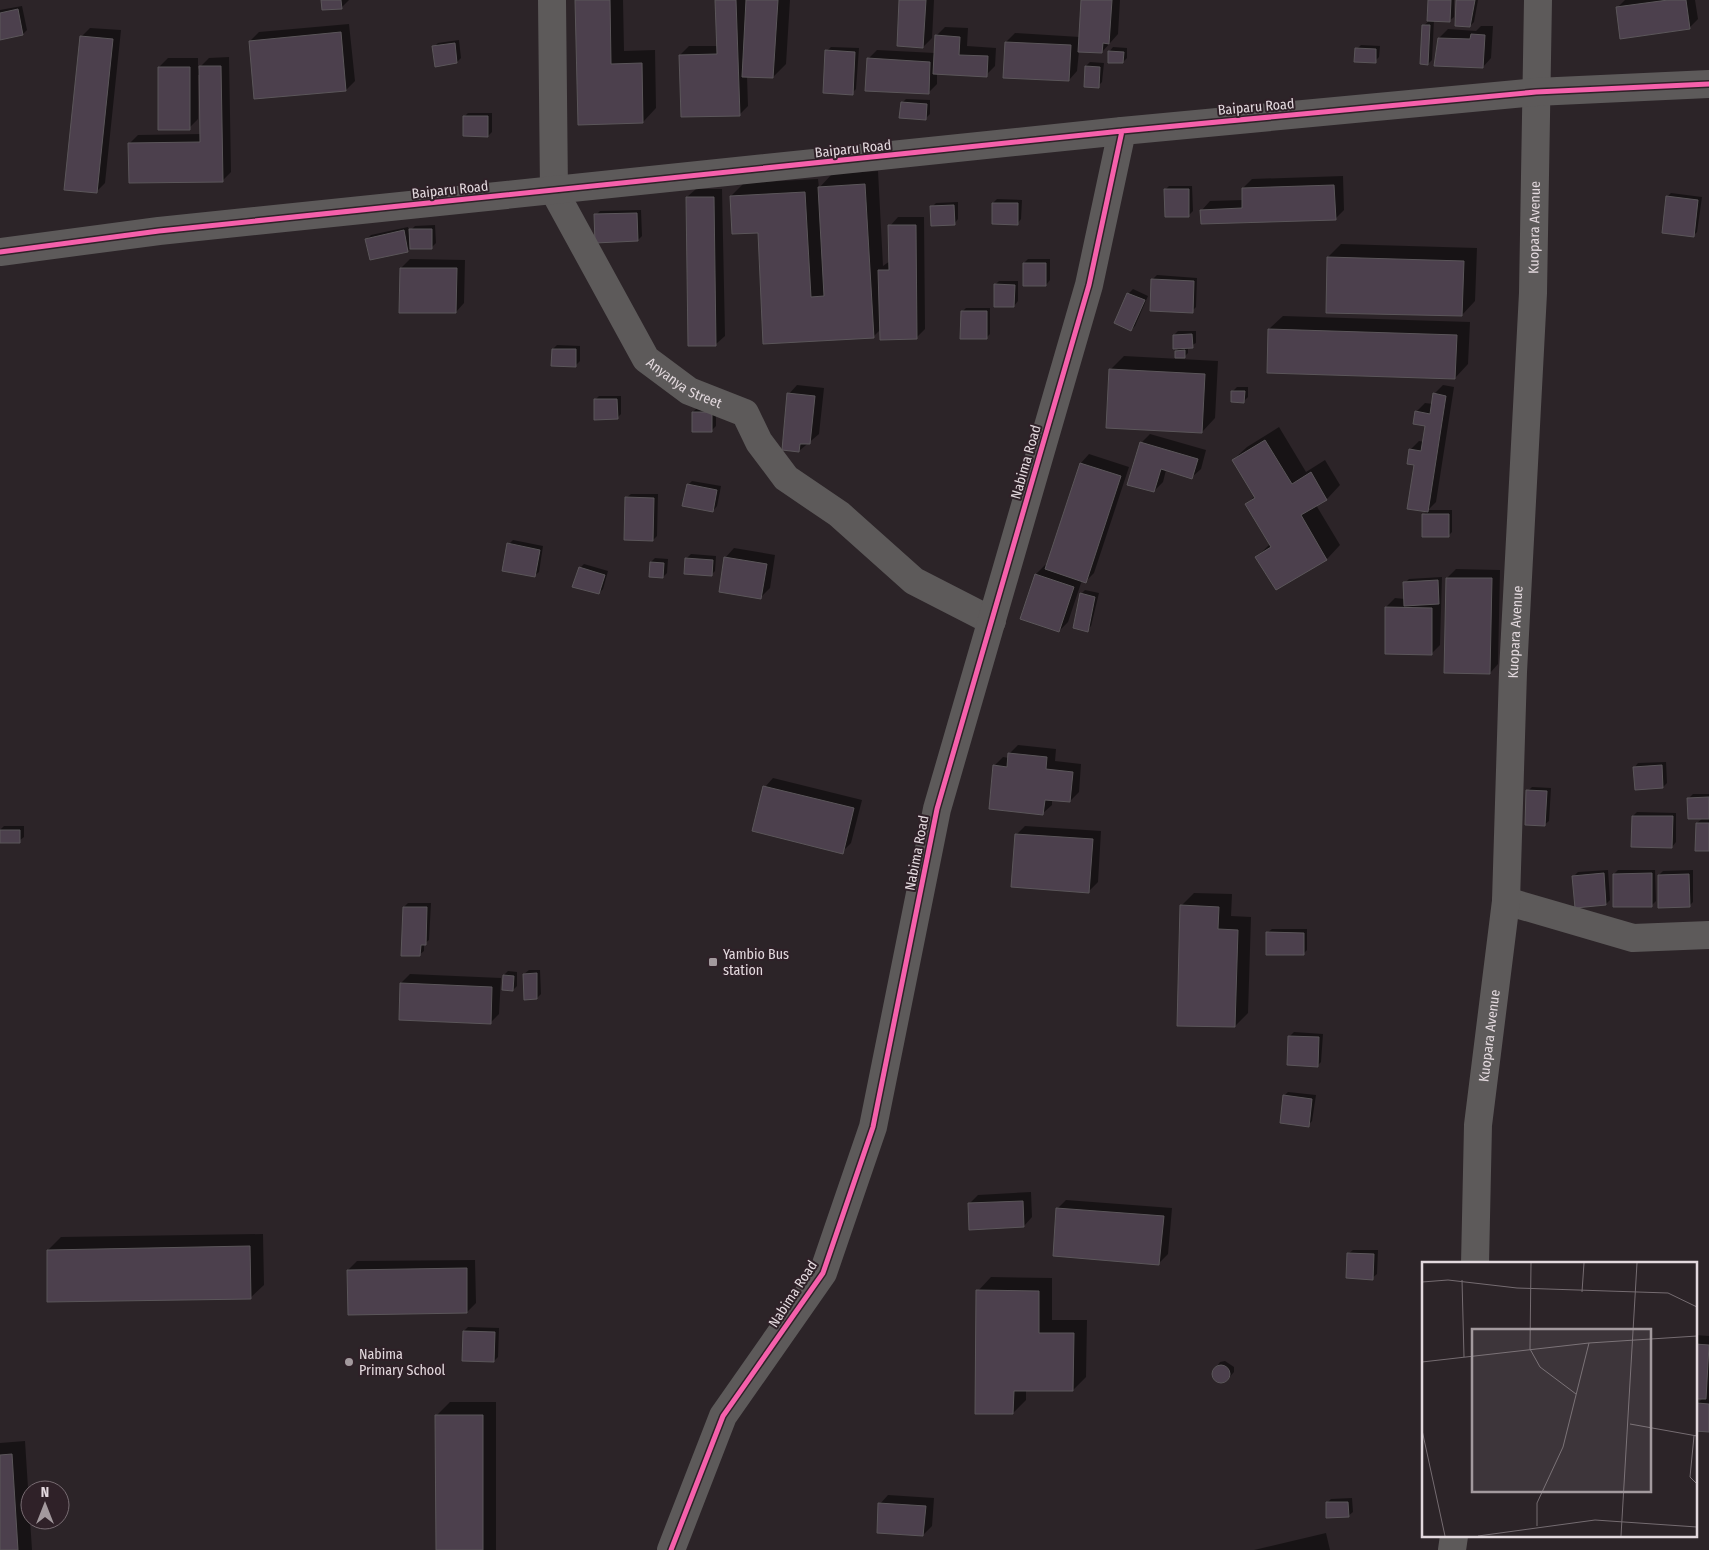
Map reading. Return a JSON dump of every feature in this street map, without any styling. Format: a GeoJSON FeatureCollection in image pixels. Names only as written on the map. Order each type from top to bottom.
{"type":"FeatureCollection","features":[{"type":"Feature","properties":{"kind":"street","name":"Anyanya Street"},"geometry":{"type":"LineString","coordinates":[[552,0],[554,191],[646,359],[689,391],[745,413],[759,442],[786,478],[839,514],[914,581],[992,621]]}},
{"type":"Feature","properties":{"kind":"street","name":"Kuopara Avenue"},"geometry":{"type":"LineString","coordinates":[[1474,1262],[1478,1125],[1506,901],[1514,672],[1533,293],[1538,0]]}},
{"type":"Feature","properties":{"kind":"street","name":"Baiparu Road"},"geometry":{"type":"LineString","coordinates":[[0,252],[159,231],[1122,131],[1536,92],[1709,84]]}},
{"type":"Feature","properties":{"kind":"street","name":"Nabima Road"},"geometry":{"type":"LineString","coordinates":[[671,1550],[723,1416],[823,1273],[872,1127],[937,809],[1089,285],[1122,131]]}},
{"type":"Feature","properties":{"kind":"street"},"geometry":{"type":"LineString","coordinates":[[1506,901],[1633,938],[1709,935]]}},
{"type":"Feature","properties":{"kind":"building"},"geometry":{"type":"Polygon","coordinates":[[[321,0],[341,0],[342,9],[322,10],[321,0]]]}},
{"type":"Feature","properties":{"kind":"building"},"geometry":{"type":"Polygon","coordinates":[[[575,0],[610,0],[611,64],[642,63],[643,123],[578,125],[575,0]]]}},
{"type":"Feature","properties":{"kind":"building"},"geometry":{"type":"Polygon","coordinates":[[[715,0],[736,0],[740,116],[681,117],[679,55],[717,54],[715,0]]]}},
{"type":"Feature","properties":{"kind":"building"},"geometry":{"type":"Polygon","coordinates":[[[746,0],[778,0],[773,78],[742,77],[746,0]]]}},
{"type":"Feature","properties":{"kind":"building"},"geometry":{"type":"Polygon","coordinates":[[[899,0],[926,0],[923,48],[897,46],[899,0]]]}},
{"type":"Feature","properties":{"kind":"building"},"geometry":{"type":"Polygon","coordinates":[[[1081,0],[1112,0],[1109,44],[1103,43],[1102,53],[1078,52],[1081,0]]]}},
{"type":"Feature","properties":{"kind":"building"},"geometry":{"type":"Polygon","coordinates":[[[1428,0],[1451,0],[1450,22],[1427,21],[1428,0]]]}},
{"type":"Feature","properties":{"kind":"building"},"geometry":{"type":"Polygon","coordinates":[[[1456,0],[1475,0],[1470,27],[1455,26],[1456,0]]]}},
{"type":"Feature","properties":{"kind":"building"},"geometry":{"type":"Polygon","coordinates":[[[1668,0],[1686,0],[1690,29],[1620,39],[1616,7],[1668,0]]]}},
{"type":"Feature","properties":{"kind":"building"},"geometry":{"type":"Polygon","coordinates":[[[18,9],[23,35],[0,40],[0,13],[18,9]]]}},
{"type":"Feature","properties":{"kind":"building"},"geometry":{"type":"Polygon","coordinates":[[[1422,25],[1430,25],[1428,65],[1420,64],[1422,25]]]}},
{"type":"Feature","properties":{"kind":"building"},"geometry":{"type":"Polygon","coordinates":[[[341,32],[346,91],[254,99],[249,41],[341,32]]]}},
{"type":"Feature","properties":{"kind":"building"},"geometry":{"type":"Polygon","coordinates":[[[1471,34],[1485,35],[1483,68],[1434,66],[1438,38],[1470,39],[1471,34]]]}},
{"type":"Feature","properties":{"kind":"building"},"geometry":{"type":"Polygon","coordinates":[[[935,35],[960,37],[959,55],[988,56],[987,77],[933,74],[935,35]]]}},
{"type":"Feature","properties":{"kind":"building"},"geometry":{"type":"Polygon","coordinates":[[[80,36],[113,39],[97,193],[64,190],[80,36]]]}},
{"type":"Feature","properties":{"kind":"building"},"geometry":{"type":"Polygon","coordinates":[[[1005,42],[1071,45],[1069,81],[1003,78],[1005,42]]]}},
{"type":"Feature","properties":{"kind":"building"},"geometry":{"type":"Polygon","coordinates":[[[455,43],[457,63],[435,67],[432,46],[455,43]]]}},
{"type":"Feature","properties":{"kind":"building"},"geometry":{"type":"Polygon","coordinates":[[[1355,48],[1376,49],[1376,63],[1354,62],[1355,48]]]}},
{"type":"Feature","properties":{"kind":"building"},"geometry":{"type":"Polygon","coordinates":[[[825,50],[855,52],[853,95],[823,93],[825,50]]]}},
{"type":"Feature","properties":{"kind":"building"},"geometry":{"type":"Polygon","coordinates":[[[1108,51],[1124,52],[1123,63],[1108,63],[1108,51]]]}},
{"type":"Feature","properties":{"kind":"building"},"geometry":{"type":"Polygon","coordinates":[[[867,58],[930,62],[929,94],[865,91],[867,58]]]}},
{"type":"Feature","properties":{"kind":"building"},"geometry":{"type":"Polygon","coordinates":[[[199,66],[221,66],[223,182],[129,183],[128,143],[200,142],[199,66]]]}},
{"type":"Feature","properties":{"kind":"building"},"geometry":{"type":"Polygon","coordinates":[[[1085,66],[1100,67],[1099,88],[1084,87],[1085,66]]]}},
{"type":"Feature","properties":{"kind":"building"},"geometry":{"type":"Polygon","coordinates":[[[158,67],[190,67],[190,130],[158,130],[158,67]]]}},
{"type":"Feature","properties":{"kind":"building"},"geometry":{"type":"Polygon","coordinates":[[[901,102],[927,104],[926,120],[899,118],[901,102]]]}},
{"type":"Feature","properties":{"kind":"building"},"geometry":{"type":"Polygon","coordinates":[[[463,116],[488,116],[488,137],[463,136],[463,116]]]}},
{"type":"Feature","properties":{"kind":"building"},"geometry":{"type":"Polygon","coordinates":[[[865,184],[874,338],[763,344],[758,233],[732,234],[730,196],[805,192],[811,297],[824,296],[818,187],[865,184]]]}},
{"type":"Feature","properties":{"kind":"building"},"geometry":{"type":"Polygon","coordinates":[[[1334,185],[1336,220],[1201,224],[1200,210],[1242,208],[1242,188],[1334,185]]]}},
{"type":"Feature","properties":{"kind":"building"},"geometry":{"type":"Polygon","coordinates":[[[1164,189],[1189,189],[1189,217],[1165,217],[1164,189]]]}},
{"type":"Feature","properties":{"kind":"building"},"geometry":{"type":"Polygon","coordinates":[[[1666,196],[1698,200],[1694,237],[1662,233],[1666,196]]]}},
{"type":"Feature","properties":{"kind":"building"},"geometry":{"type":"Polygon","coordinates":[[[686,197],[714,197],[716,346],[688,346],[686,197]]]}},
{"type":"Feature","properties":{"kind":"building"},"geometry":{"type":"Polygon","coordinates":[[[992,203],[1018,203],[1018,225],[992,224],[992,203]]]}},
{"type":"Feature","properties":{"kind":"building"},"geometry":{"type":"Polygon","coordinates":[[[954,205],[955,225],[931,226],[930,206],[954,205]]]}},
{"type":"Feature","properties":{"kind":"building"},"geometry":{"type":"Polygon","coordinates":[[[637,213],[638,241],[595,243],[594,214],[637,213]]]}},
{"type":"Feature","properties":{"kind":"building"},"geometry":{"type":"Polygon","coordinates":[[[888,225],[916,225],[917,339],[880,340],[878,270],[889,270],[888,225]]]}},
{"type":"Feature","properties":{"kind":"building"},"geometry":{"type":"Polygon","coordinates":[[[409,229],[432,229],[432,249],[410,249],[409,229]]]}},
{"type":"Feature","properties":{"kind":"building"},"geometry":{"type":"Polygon","coordinates":[[[404,230],[408,252],[370,260],[365,239],[404,230]]]}},
{"type":"Feature","properties":{"kind":"building"},"geometry":{"type":"Polygon","coordinates":[[[1327,257],[1464,261],[1462,316],[1326,313],[1327,257]]]}},
{"type":"Feature","properties":{"kind":"building"},"geometry":{"type":"Polygon","coordinates":[[[1023,263],[1046,263],[1046,286],[1023,286],[1023,263]]]}},
{"type":"Feature","properties":{"kind":"building"},"geometry":{"type":"Polygon","coordinates":[[[400,268],[457,268],[456,313],[399,313],[400,268]]]}},
{"type":"Feature","properties":{"kind":"building"},"geometry":{"type":"Polygon","coordinates":[[[1151,279],[1194,281],[1193,313],[1150,311],[1151,279]]]}},
{"type":"Feature","properties":{"kind":"building"},"geometry":{"type":"Polygon","coordinates":[[[994,284],[1015,285],[1014,307],[994,307],[994,284]]]}},
{"type":"Feature","properties":{"kind":"building"},"geometry":{"type":"Polygon","coordinates":[[[1127,293],[1145,300],[1131,331],[1114,323],[1127,293]]]}},
{"type":"Feature","properties":{"kind":"building"},"geometry":{"type":"Polygon","coordinates":[[[961,311],[987,311],[987,339],[960,339],[961,311]]]}},
{"type":"Feature","properties":{"kind":"building"},"geometry":{"type":"Polygon","coordinates":[[[1268,329],[1457,335],[1455,379],[1267,373],[1268,329]]]}},
{"type":"Feature","properties":{"kind":"building"},"geometry":{"type":"Polygon","coordinates":[[[1192,334],[1193,348],[1173,349],[1173,335],[1192,334]]]}},
{"type":"Feature","properties":{"kind":"building"},"geometry":{"type":"Polygon","coordinates":[[[552,349],[576,349],[576,367],[551,366],[552,349]]]}},
{"type":"Feature","properties":{"kind":"building"},"geometry":{"type":"Polygon","coordinates":[[[1185,350],[1185,358],[1175,358],[1175,351],[1185,350]]]}},
{"type":"Feature","properties":{"kind":"building"},"geometry":{"type":"Polygon","coordinates":[[[1109,369],[1205,374],[1202,433],[1106,428],[1109,369]]]}},
{"type":"Feature","properties":{"kind":"building"},"geometry":{"type":"Polygon","coordinates":[[[1231,391],[1245,391],[1244,403],[1231,402],[1231,391]]]}},
{"type":"Feature","properties":{"kind":"building"},"geometry":{"type":"Polygon","coordinates":[[[787,393],[815,396],[810,444],[800,444],[799,452],[782,450],[787,393]]]}},
{"type":"Feature","properties":{"kind":"building"},"geometry":{"type":"Polygon","coordinates":[[[1433,393],[1446,396],[1428,512],[1407,509],[1414,465],[1407,464],[1409,449],[1421,451],[1425,426],[1413,424],[1415,411],[1430,414],[1433,393]]]}},
{"type":"Feature","properties":{"kind":"building"},"geometry":{"type":"Polygon","coordinates":[[[594,399],[617,399],[618,419],[594,420],[594,399]]]}},
{"type":"Feature","properties":{"kind":"building"},"geometry":{"type":"Polygon","coordinates":[[[692,412],[712,412],[712,432],[692,432],[692,412]]]}},
{"type":"Feature","properties":{"kind":"building"},"geometry":{"type":"Polygon","coordinates":[[[1265,440],[1292,484],[1311,472],[1327,500],[1301,515],[1327,560],[1276,590],[1255,557],[1271,547],[1245,504],[1255,498],[1232,460],[1265,440]]]}},
{"type":"Feature","properties":{"kind":"building"},"geometry":{"type":"Polygon","coordinates":[[[1140,442],[1198,459],[1192,479],[1161,469],[1154,492],[1127,485],[1140,442]]]}},
{"type":"Feature","properties":{"kind":"building"},"geometry":{"type":"Polygon","coordinates":[[[1080,463],[1121,476],[1086,583],[1045,569],[1080,463]]]}},
{"type":"Feature","properties":{"kind":"building"},"geometry":{"type":"Polygon","coordinates":[[[687,484],[717,490],[713,512],[682,506],[687,484]]]}},
{"type":"Feature","properties":{"kind":"building"},"geometry":{"type":"Polygon","coordinates":[[[625,497],[654,498],[653,541],[624,540],[625,497]]]}},
{"type":"Feature","properties":{"kind":"building"},"geometry":{"type":"Polygon","coordinates":[[[1422,514],[1449,514],[1449,537],[1422,537],[1422,514]]]}},
{"type":"Feature","properties":{"kind":"building"},"geometry":{"type":"Polygon","coordinates":[[[507,543],[540,550],[535,577],[502,571],[507,543]]]}},
{"type":"Feature","properties":{"kind":"building"},"geometry":{"type":"Polygon","coordinates":[[[724,557],[767,564],[761,599],[719,592],[724,557]]]}},
{"type":"Feature","properties":{"kind":"building"},"geometry":{"type":"Polygon","coordinates":[[[685,558],[713,560],[712,576],[684,574],[685,558]]]}},
{"type":"Feature","properties":{"kind":"building"},"geometry":{"type":"Polygon","coordinates":[[[650,562],[664,563],[663,578],[649,577],[650,562]]]}},
{"type":"Feature","properties":{"kind":"building"},"geometry":{"type":"Polygon","coordinates":[[[579,567],[605,575],[599,594],[572,587],[579,567]]]}},
{"type":"Feature","properties":{"kind":"building"},"geometry":{"type":"Polygon","coordinates":[[[1035,574],[1074,587],[1059,632],[1020,619],[1035,574]]]}},
{"type":"Feature","properties":{"kind":"building"},"geometry":{"type":"Polygon","coordinates":[[[1446,578],[1492,578],[1490,674],[1444,673],[1446,578]]]}},
{"type":"Feature","properties":{"kind":"building"},"geometry":{"type":"Polygon","coordinates":[[[1438,580],[1439,604],[1404,606],[1403,582],[1438,580]]]}},
{"type":"Feature","properties":{"kind":"building"},"geometry":{"type":"Polygon","coordinates":[[[1080,593],[1095,597],[1088,632],[1073,628],[1080,593]]]}},
{"type":"Feature","properties":{"kind":"building"},"geometry":{"type":"Polygon","coordinates":[[[1385,607],[1432,608],[1432,655],[1385,654],[1385,607]]]}},
{"type":"Feature","properties":{"kind":"building"},"geometry":{"type":"Polygon","coordinates":[[[1008,753],[1047,757],[1046,769],[1073,772],[1070,802],[1045,800],[1043,815],[989,809],[993,765],[1007,767],[1008,753]]]}},
{"type":"Feature","properties":{"kind":"building"},"geometry":{"type":"Polygon","coordinates":[[[1662,765],[1663,788],[1635,790],[1633,767],[1662,765]]]}},
{"type":"Feature","properties":{"kind":"building"},"geometry":{"type":"Polygon","coordinates":[[[763,786],[854,808],[843,854],[752,831],[763,786]]]}},
{"type":"Feature","properties":{"kind":"building"},"geometry":{"type":"Polygon","coordinates":[[[1526,790],[1547,791],[1545,826],[1525,825],[1526,790]]]}},
{"type":"Feature","properties":{"kind":"building"},"geometry":{"type":"Polygon","coordinates":[[[1709,797],[1709,819],[1688,819],[1687,798],[1709,797]]]}},
{"type":"Feature","properties":{"kind":"building"},"geometry":{"type":"Polygon","coordinates":[[[1632,816],[1673,816],[1672,848],[1631,847],[1632,816]]]}},
{"type":"Feature","properties":{"kind":"building"},"geometry":{"type":"Polygon","coordinates":[[[1696,823],[1709,823],[1709,851],[1695,851],[1696,823]]]}},
{"type":"Feature","properties":{"kind":"building"},"geometry":{"type":"Polygon","coordinates":[[[0,830],[20,830],[20,843],[0,843],[0,830]]]}},
{"type":"Feature","properties":{"kind":"building"},"geometry":{"type":"Polygon","coordinates":[[[1015,834],[1093,839],[1089,893],[1011,887],[1015,834]]]}},
{"type":"Feature","properties":{"kind":"building"},"geometry":{"type":"Polygon","coordinates":[[[1604,873],[1606,905],[1575,908],[1572,876],[1604,873]]]}},
{"type":"Feature","properties":{"kind":"building"},"geometry":{"type":"Polygon","coordinates":[[[1652,873],[1652,907],[1613,907],[1613,874],[1652,873]]]}},
{"type":"Feature","properties":{"kind":"building"},"geometry":{"type":"Polygon","coordinates":[[[1689,874],[1690,907],[1658,908],[1658,875],[1689,874]]]}},
{"type":"Feature","properties":{"kind":"building"},"geometry":{"type":"Polygon","coordinates":[[[1180,905],[1219,907],[1218,929],[1238,930],[1235,1027],[1177,1026],[1180,905]]]}},
{"type":"Feature","properties":{"kind":"building"},"geometry":{"type":"Polygon","coordinates":[[[403,907],[427,907],[426,945],[421,945],[420,956],[401,956],[403,907]]]}},
{"type":"Feature","properties":{"kind":"building"},"geometry":{"type":"Polygon","coordinates":[[[1266,932],[1304,933],[1304,955],[1266,955],[1266,932]]]}},
{"type":"Feature","properties":{"kind":"building"},"geometry":{"type":"Polygon","coordinates":[[[537,973],[537,999],[524,1000],[523,974],[537,973]]]}},
{"type":"Feature","properties":{"kind":"building"},"geometry":{"type":"Polygon","coordinates":[[[503,975],[514,976],[513,991],[502,990],[503,975]]]}},
{"type":"Feature","properties":{"kind":"building"},"geometry":{"type":"Polygon","coordinates":[[[400,983],[492,987],[491,1024],[399,1020],[400,983]]]}},
{"type":"Feature","properties":{"kind":"building"},"geometry":{"type":"Polygon","coordinates":[[[1288,1036],[1319,1037],[1318,1067],[1287,1065],[1288,1036]]]}},
{"type":"Feature","properties":{"kind":"building"},"geometry":{"type":"Polygon","coordinates":[[[1283,1095],[1312,1099],[1309,1127],[1280,1123],[1283,1095]]]}},
{"type":"Feature","properties":{"kind":"building"},"geometry":{"type":"Polygon","coordinates":[[[1023,1201],[1024,1227],[969,1230],[968,1203],[1023,1201]]]}},
{"type":"Feature","properties":{"kind":"building"},"geometry":{"type":"Polygon","coordinates":[[[1056,1208],[1164,1216],[1159,1265],[1053,1256],[1056,1208]]]}},
{"type":"Feature","properties":{"kind":"building"},"geometry":{"type":"Polygon","coordinates":[[[250,1246],[251,1299],[47,1302],[47,1250],[250,1246]]]}},
{"type":"Feature","properties":{"kind":"building"},"geometry":{"type":"Polygon","coordinates":[[[1347,1253],[1374,1254],[1373,1280],[1346,1278],[1347,1253]]]}},
{"type":"Feature","properties":{"kind":"building"},"geometry":{"type":"Polygon","coordinates":[[[467,1268],[467,1313],[348,1315],[347,1270],[467,1268]]]}},
{"type":"Feature","properties":{"kind":"building"},"geometry":{"type":"Polygon","coordinates":[[[976,1290],[1039,1291],[1039,1333],[1074,1333],[1073,1391],[1014,1391],[1013,1414],[975,1414],[976,1290]]]}},
{"type":"Feature","properties":{"kind":"building"},"geometry":{"type":"Polygon","coordinates":[[[463,1331],[495,1332],[494,1362],[462,1361],[463,1331]]]}},
{"type":"Feature","properties":{"kind":"building"},"geometry":{"type":"Polygon","coordinates":[[[1696,1344],[1709,1345],[1706,1399],[1696,1399],[1696,1344]]]}},
{"type":"Feature","properties":{"kind":"building"},"geometry":{"type":"Polygon","coordinates":[[[1217,1365],[1225,1365],[1230,1370],[1228,1381],[1217,1383],[1212,1378],[1212,1370],[1217,1365]]]}},
{"type":"Feature","properties":{"kind":"building"},"geometry":{"type":"Polygon","coordinates":[[[1697,1403],[1709,1404],[1709,1432],[1696,1431],[1697,1403]]]}},
{"type":"Feature","properties":{"kind":"building"},"geometry":{"type":"Polygon","coordinates":[[[435,1415],[483,1415],[483,1550],[436,1550],[435,1415]]]}},
{"type":"Feature","properties":{"kind":"building"},"geometry":{"type":"Polygon","coordinates":[[[12,1454],[18,1550],[0,1550],[0,1455],[12,1454]]]}},
{"type":"Feature","properties":{"kind":"building"},"geometry":{"type":"Polygon","coordinates":[[[1326,1502],[1348,1502],[1349,1517],[1326,1518],[1326,1502]]]}},
{"type":"Feature","properties":{"kind":"building"},"geometry":{"type":"Polygon","coordinates":[[[878,1503],[926,1506],[923,1536],[877,1533],[878,1503]]]}},
{"type":"Feature","properties":{"kind":"cycle path"},"geometry":{"type":"LineString","coordinates":[[0,252],[159,231],[1122,131],[1536,92],[1709,84]]}},
{"type":"Feature","properties":{"kind":"cycle path"},"geometry":{"type":"LineString","coordinates":[[671,1550],[723,1416],[823,1273],[873,1127],[937,809],[1089,285],[1122,131]]}},
{"type":"Feature","properties":{"kind":"place","name":"Yambio Bus station"},"geometry":{"type":"Point","coordinates":[713,962]}},
{"type":"Feature","properties":{"kind":"place","name":"Nabima Primary School"},"geometry":{"type":"Point","coordinates":[349,1362]}}]}
